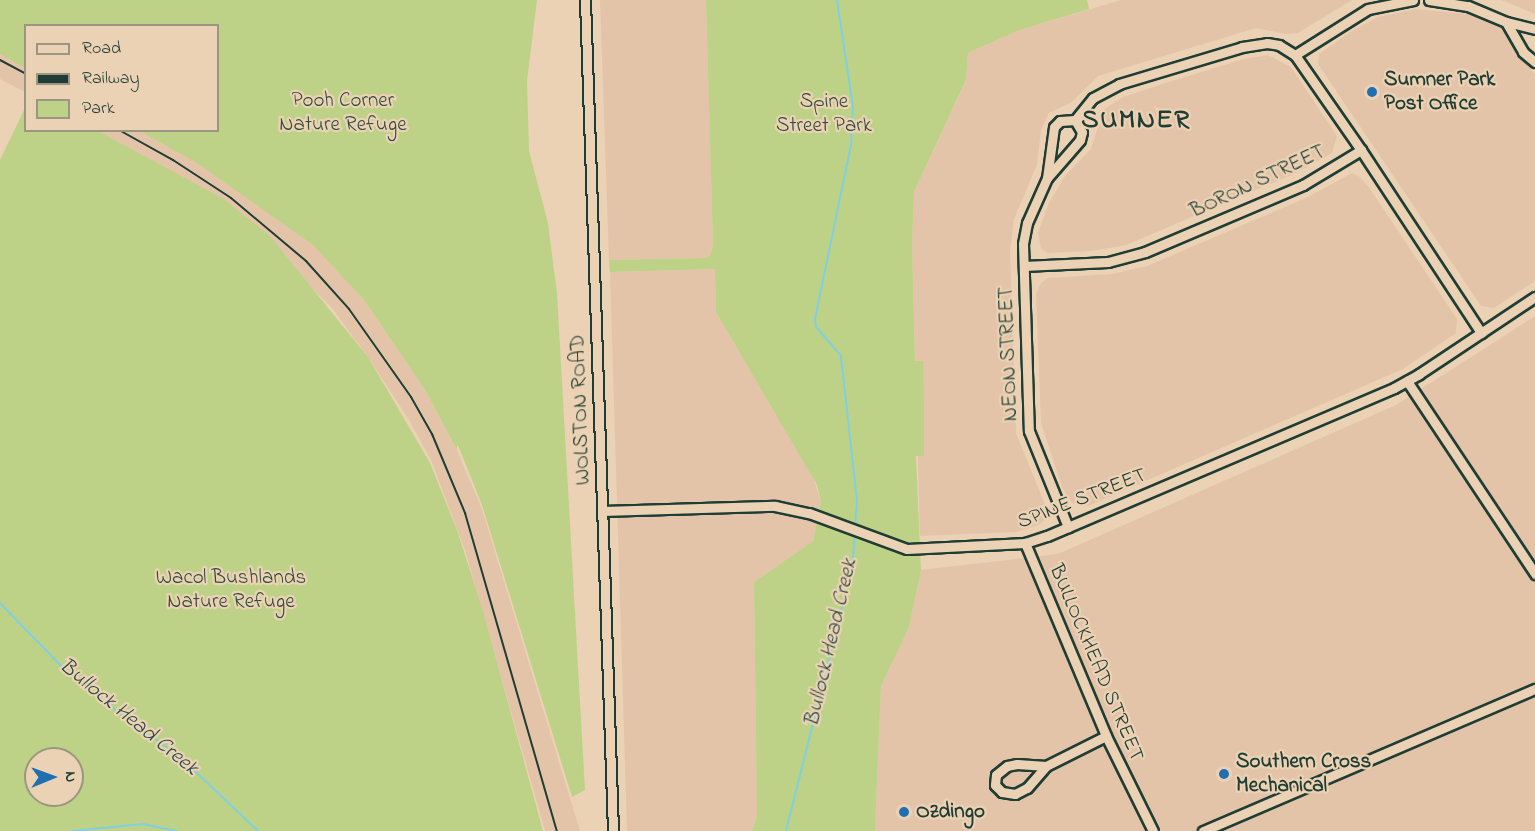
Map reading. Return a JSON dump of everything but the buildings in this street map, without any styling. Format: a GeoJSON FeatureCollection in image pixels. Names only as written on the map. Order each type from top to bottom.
{"type":"FeatureCollection","features":[{"type":"Feature","properties":{"kind":"street","name":"WOLSTON ROAD"},"geometry":{"type":"LineString","coordinates":[[585,0],[613,831]]}},
{"type":"Feature","properties":{"kind":"street"},"geometry":{"type":"LineString","coordinates":[[1413,0],[1368,9],[1295,55],[1361,150],[1481,333]]}},
{"type":"Feature","properties":{"kind":"street"},"geometry":{"type":"LineString","coordinates":[[1429,0],[1468,6],[1506,22],[1535,29]]}},
{"type":"Feature","properties":{"kind":"street"},"geometry":{"type":"LineString","coordinates":[[1506,22],[1523,52],[1535,62]]}},
{"type":"Feature","properties":{"kind":"street","name":"NEON STREET"},"geometry":{"type":"LineString","coordinates":[[1068,527],[1029,431],[1024,232],[1047,178],[1054,128],[1060,121],[1075,120],[1093,98],[1106,89],[1242,47],[1267,43],[1279,45],[1295,55]]}},
{"type":"Feature","properties":{"kind":"street","name":"NEON STREET"},"geometry":{"type":"LineString","coordinates":[[1047,178],[1080,140],[1082,132],[1075,120]]}},
{"type":"Feature","properties":{"kind":"street","name":"BORON STREET"},"geometry":{"type":"LineString","coordinates":[[1024,266],[1108,262],[1145,252],[1303,185],[1361,150]]}},
{"type":"Feature","properties":{"kind":"street","name":"SPINE STREET"},"geometry":{"type":"LineString","coordinates":[[602,511],[770,506],[789,508],[831,521],[885,543],[907,549],[1025,543],[1068,527],[1407,381],[1535,297]]}},
{"type":"Feature","properties":{"kind":"street"},"geometry":{"type":"LineString","coordinates":[[1407,381],[1535,573]]}},
{"type":"Feature","properties":{"kind":"street","name":"BULLOCKHEAD STREET"},"geometry":{"type":"LineString","coordinates":[[1025,543],[1106,736],[1153,831]]}},
{"type":"Feature","properties":{"kind":"street"},"geometry":{"type":"LineString","coordinates":[[1203,831],[1535,689]]}},
{"type":"Feature","properties":{"kind":"street"},"geometry":{"type":"LineString","coordinates":[[1046,766],[1017,764],[1007,766],[996,776],[995,785],[1002,792],[1015,795],[1026,788],[1046,766],[1106,736]]}},
{"type":"Feature","properties":{"kind":"street","name":"WOLSTON ROAD"},"geometry":{"type":"LineString","coordinates":[[614,820],[618,831]]}},
{"type":"Feature","properties":{"kind":"shaded area"},"geometry":{"type":"Polygon","coordinates":[[[600,0],[706,0],[713,246],[710,255],[706,258],[609,260],[600,0]]]}},
{"type":"Feature","properties":{"kind":"shaded area"},"geometry":{"type":"Polygon","coordinates":[[[1121,0],[1352,0],[1298,33],[1286,34],[1256,28],[1098,76],[1072,102],[1049,113],[1041,130],[1037,165],[1014,219],[1010,251],[1016,433],[1046,507],[1048,518],[1038,525],[1017,532],[920,536],[912,245],[914,192],[966,81],[968,53],[1017,31],[1121,0]]]}},
{"type":"Feature","properties":{"kind":"shaded area"},"geometry":{"type":"Polygon","coordinates":[[[1501,0],[1535,0],[1535,14],[1528,11],[1501,0]]]}},
{"type":"Feature","properties":{"kind":"shaded area"},"geometry":{"type":"Polygon","coordinates":[[[1416,9],[1467,14],[1490,21],[1501,28],[1535,75],[1535,281],[1494,308],[1481,306],[1318,64],[1319,54],[1347,34],[1378,17],[1416,9]]]}},
{"type":"Feature","properties":{"kind":"shaded area"},"geometry":{"type":"Polygon","coordinates":[[[0,49],[24,62],[24,91],[0,79],[0,49]]]}},
{"type":"Feature","properties":{"kind":"shaded area"},"geometry":{"type":"Polygon","coordinates":[[[1268,55],[1291,67],[1337,136],[1332,153],[1294,174],[1126,245],[1092,251],[1048,253],[1041,249],[1038,233],[1049,203],[1065,176],[1091,149],[1103,110],[1123,97],[1165,83],[1244,59],[1268,55]]]}},
{"type":"Feature","properties":{"kind":"shaded area"},"geometry":{"type":"Polygon","coordinates":[[[95,132],[151,132],[294,220],[364,300],[425,390],[457,450],[482,509],[580,831],[545,831],[465,550],[431,460],[409,420],[368,357],[332,308],[266,242],[95,132]]]}},
{"type":"Feature","properties":{"kind":"shaded area"},"geometry":{"type":"Polygon","coordinates":[[[1352,173],[1360,177],[1368,186],[1457,319],[1456,333],[1403,369],[1088,506],[1072,503],[1062,487],[1041,423],[1036,294],[1041,283],[1048,278],[1112,274],[1147,266],[1308,197],[1352,173]]]}},
{"type":"Feature","properties":{"kind":"shaded area"},"geometry":{"type":"Polygon","coordinates":[[[715,269],[716,312],[812,474],[821,502],[813,541],[754,582],[757,816],[752,831],[627,831],[610,272],[715,269]]]}},
{"type":"Feature","properties":{"kind":"shaded area"},"geometry":{"type":"Polygon","coordinates":[[[1535,316],[1535,831],[875,831],[881,686],[909,627],[921,570],[1058,554],[1396,405],[1535,316]]]}},
{"type":"Feature","properties":{"kind":"green space","name":"Pooh Corner Nature Refuge"},"geometry":{"type":"Polygon","coordinates":[[[0,0],[537,0],[527,81],[529,151],[548,223],[557,293],[585,790],[572,797],[482,505],[459,448],[457,445],[457,450],[425,390],[364,300],[313,245],[197,163],[142,132],[219,132],[219,24],[24,24],[24,67],[0,54],[0,0]]]}},
{"type":"Feature","properties":{"kind":"green space","name":"Spine Street Park"},"geometry":{"type":"Polygon","coordinates":[[[706,0],[1087,0],[1089,9],[1017,31],[968,53],[966,80],[914,192],[912,245],[915,361],[923,361],[924,401],[924,456],[916,456],[921,570],[909,627],[881,686],[875,831],[752,831],[757,816],[754,582],[813,541],[821,502],[817,485],[716,312],[715,269],[610,272],[609,260],[706,258],[710,255],[713,246],[706,0]]]}},
{"type":"Feature","properties":{"kind":"green space","name":"Wacol Bushlands Nature Refuge"},"geometry":{"type":"Polygon","coordinates":[[[24,110],[24,132],[100,132],[222,198],[269,235],[368,357],[430,463],[457,530],[483,611],[543,831],[0,831],[0,160],[24,110]]]}},
{"type":"Feature","properties":{"kind":"waterway","name":"Bullock Head Creek"},"geometry":{"type":"LineString","coordinates":[[837,0],[853,107],[851,145],[815,319],[816,327],[841,356],[857,502],[855,528]]}},
{"type":"Feature","properties":{"kind":"waterway","name":"Bullock Head Creek"},"geometry":{"type":"LineString","coordinates":[[786,831],[852,568],[855,533]]}},
{"type":"Feature","properties":{"kind":"waterway","name":"Bullock Head Creek"},"geometry":{"type":"LineString","coordinates":[[0,603],[75,680],[180,757],[258,831]]}},
{"type":"Feature","properties":{"kind":"waterway"},"geometry":{"type":"LineString","coordinates":[[73,831],[143,824],[177,831]]}},
{"type":"Feature","properties":{"kind":"railway"},"geometry":{"type":"LineString","coordinates":[[0,60],[24,73]]}},
{"type":"Feature","properties":{"kind":"railway"},"geometry":{"type":"LineString","coordinates":[[123,132],[173,160],[231,198],[306,261],[349,309],[411,397],[432,434],[465,513],[557,831]]}},
{"type":"Feature","properties":{"kind":"place","name":"Sumner Park Post Office"},"geometry":{"type":"Point","coordinates":[1372,92]}},
{"type":"Feature","properties":{"kind":"place","name":"Southern Cross Mechanical"},"geometry":{"type":"Point","coordinates":[1224,774]}},
{"type":"Feature","properties":{"kind":"place","name":"Ozdingo"},"geometry":{"type":"Point","coordinates":[904,812]}},
{"type":"Feature","properties":{"kind":"district","name":"SUMNER"},"geometry":{"type":"Point","coordinates":[1136,121]}}]}
